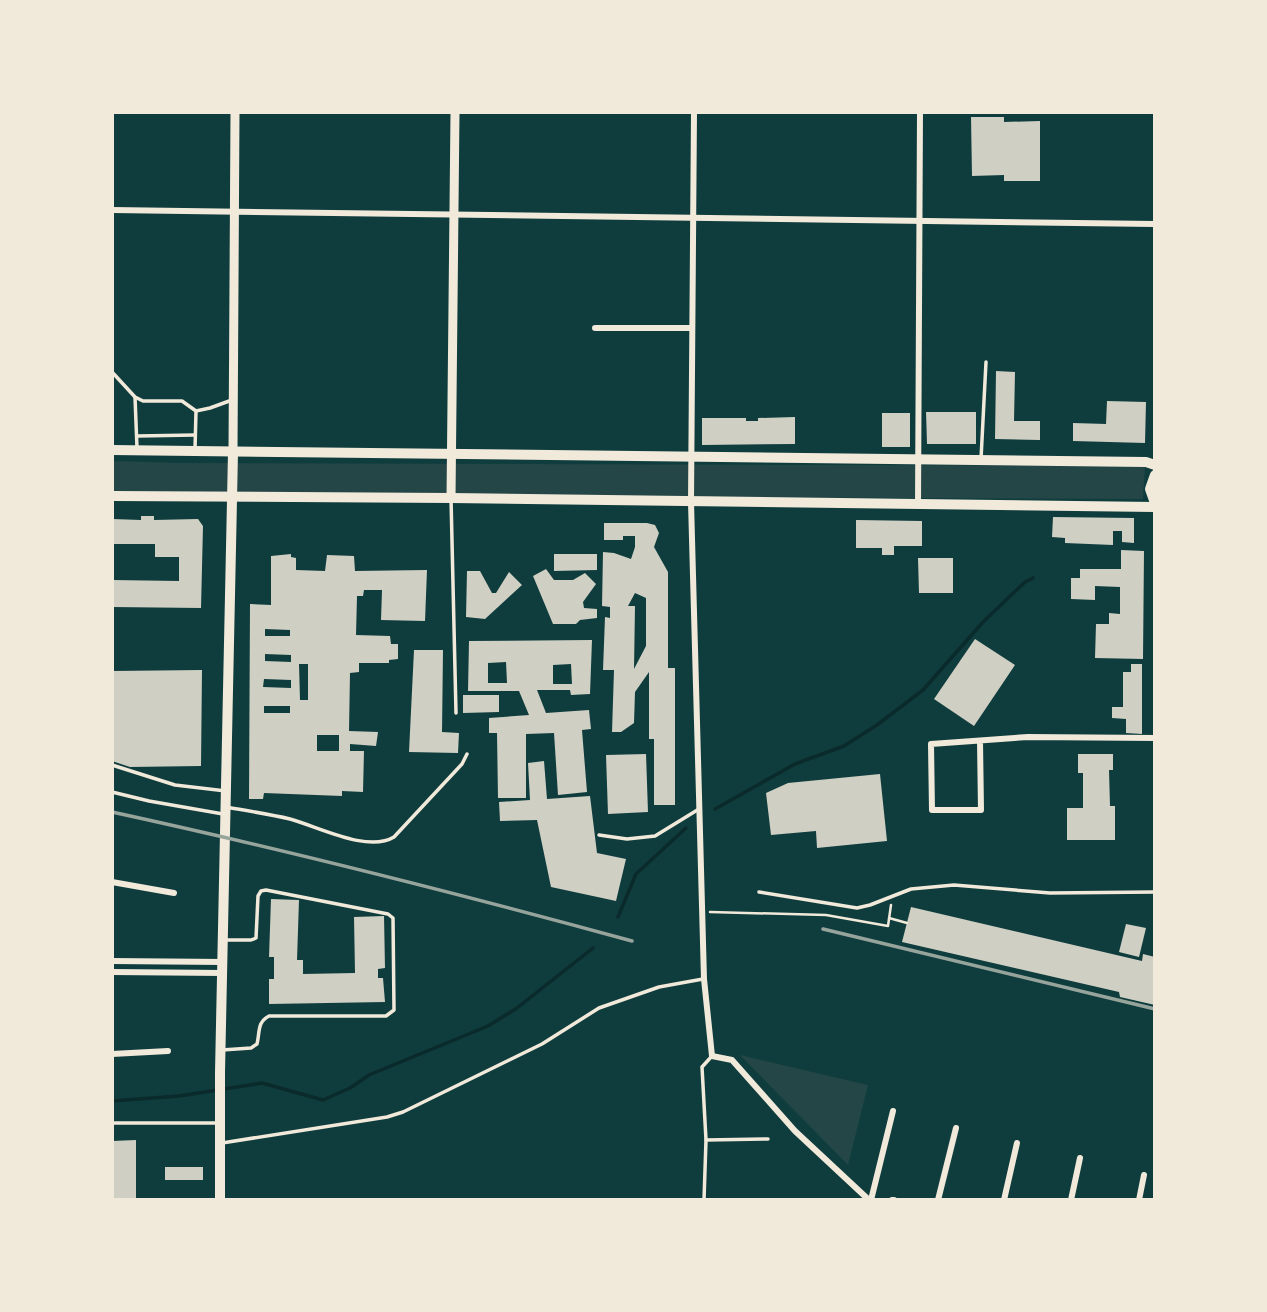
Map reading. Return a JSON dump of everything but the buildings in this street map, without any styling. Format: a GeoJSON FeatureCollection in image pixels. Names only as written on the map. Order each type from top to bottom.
{"type":"FeatureCollection","features":[{"type":"Feature","properties":{"kind":"main road"},"geometry":{"type":"LineString","coordinates":[[220,1200],[220,1072],[233,497],[235,112]]}},
{"type":"Feature","properties":{"kind":"main road"},"geometry":{"type":"LineString","coordinates":[[451,498],[455,112]]}},
{"type":"Feature","properties":{"kind":"main road"},"geometry":{"type":"LineString","coordinates":[[112,450],[1146,462],[1155,465]]}},
{"type":"Feature","properties":{"kind":"main road"},"geometry":{"type":"LineString","coordinates":[[112,496],[1155,505],[1150,489],[1155,475]]}},
{"type":"Feature","properties":{"kind":"street"},"geometry":{"type":"LineString","coordinates":[[694,112],[691,502],[704,979],[712,1056],[732,1060],[795,1131],[870,1200],[893,1111]]}},
{"type":"Feature","properties":{"kind":"street"},"geometry":{"type":"LineString","coordinates":[[918,505],[920,112]]}},
{"type":"Feature","properties":{"kind":"street"},"geometry":{"type":"LineString","coordinates":[[112,210],[1155,224]]}},
{"type":"Feature","properties":{"kind":"street"},"geometry":{"type":"LineString","coordinates":[[595,328],[692,328]]}},
{"type":"Feature","properties":{"kind":"street"},"geometry":{"type":"LineString","coordinates":[[980,741],[981,810],[932,810],[931,744],[1028,737],[1155,738]]}},
{"type":"Feature","properties":{"kind":"street"},"geometry":{"type":"LineString","coordinates":[[112,882],[174,893]]}},
{"type":"Feature","properties":{"kind":"street"},"geometry":{"type":"LineString","coordinates":[[112,961],[223,967]]}},
{"type":"Feature","properties":{"kind":"street"},"geometry":{"type":"LineString","coordinates":[[112,972],[223,967]]}},
{"type":"Feature","properties":{"kind":"street"},"geometry":{"type":"LineString","coordinates":[[112,1054],[168,1051]]}},
{"type":"Feature","properties":{"kind":"street"},"geometry":{"type":"LineString","coordinates":[[938,1200],[956,1128]]}},
{"type":"Feature","properties":{"kind":"street"},"geometry":{"type":"LineString","coordinates":[[1004,1200],[1017,1143]]}},
{"type":"Feature","properties":{"kind":"street"},"geometry":{"type":"LineString","coordinates":[[1070,1200],[1080,1158]]}},
{"type":"Feature","properties":{"kind":"street"},"geometry":{"type":"LineString","coordinates":[[1139,1200],[1144,1175]]}},
{"type":"Feature","properties":{"kind":"lane"},"geometry":{"type":"LineString","coordinates":[[981,461],[986,362]]}},
{"type":"Feature","properties":{"kind":"lane"},"geometry":{"type":"LineString","coordinates":[[112,372],[135,397],[143,401],[182,401],[196,411],[234,399]]}},
{"type":"Feature","properties":{"kind":"lane"},"geometry":{"type":"LineString","coordinates":[[135,397],[137,450]]}},
{"type":"Feature","properties":{"kind":"lane"},"geometry":{"type":"LineString","coordinates":[[195,451],[196,411]]}},
{"type":"Feature","properties":{"kind":"lane"},"geometry":{"type":"LineString","coordinates":[[136,436],[195,435]]}},
{"type":"Feature","properties":{"kind":"lane"},"geometry":{"type":"LineString","coordinates":[[451,498],[456,713]]}},
{"type":"Feature","properties":{"kind":"lane"},"geometry":{"type":"LineString","coordinates":[[112,792],[162,804],[290,819],[362,842],[387,842],[462,765],[467,754]]}},
{"type":"Feature","properties":{"kind":"lane"},"geometry":{"type":"LineString","coordinates":[[112,765],[175,785],[226,791]]}},
{"type":"Feature","properties":{"kind":"lane"},"geometry":{"type":"LineString","coordinates":[[599,835],[627,838],[655,836],[699,809]]}},
{"type":"Feature","properties":{"kind":"lane"},"geometry":{"type":"LineString","coordinates":[[759,892],[857,908],[911,888],[954,885],[1050,893],[1155,892]]}},
{"type":"Feature","properties":{"kind":"lane"},"geometry":{"type":"LineString","coordinates":[[221,1049],[251,1048],[257,1044],[259,1025],[269,1016],[386,1016],[394,1010],[393,918],[388,914],[266,890],[261,891],[258,897],[257,938],[223,940]]}},
{"type":"Feature","properties":{"kind":"lane"},"geometry":{"type":"LineString","coordinates":[[220,1143],[387,1117],[403,1112],[542,1044],[599,1009],[659,988],[704,979]]}},
{"type":"Feature","properties":{"kind":"lane"},"geometry":{"type":"LineString","coordinates":[[704,1200],[706,1140],[702,1067],[712,1056]]}},
{"type":"Feature","properties":{"kind":"lane"},"geometry":{"type":"LineString","coordinates":[[112,1123],[220,1118]]}},
{"type":"Feature","properties":{"kind":"lane"},"geometry":{"type":"LineString","coordinates":[[706,1140],[768,1139]]}},
{"type":"Feature","properties":{"kind":"path"},"geometry":{"type":"LineString","coordinates":[[703,912],[826,915],[888,926],[893,896]]}},
{"type":"Feature","properties":{"kind":"path"},"geometry":{"type":"LineString","coordinates":[[888,918],[907,923]]}},
{"type":"Feature","properties":{"kind":"shaded area"},"geometry":{"type":"Polygon","coordinates":[[[112,461],[1145,466],[1143,499],[112,494],[112,461]]]}},
{"type":"Feature","properties":{"kind":"shaded area"},"geometry":{"type":"Polygon","coordinates":[[[740,1055],[868,1085],[848,1165],[740,1055]]]}},
{"type":"Feature","properties":{"kind":"waterway"},"geometry":{"type":"LineString","coordinates":[[715,809],[795,764],[844,746],[877,725],[923,690],[983,622],[1025,582],[1033,578]]}},
{"type":"Feature","properties":{"kind":"waterway"},"geometry":{"type":"LineString","coordinates":[[618,917],[636,874],[686,828]]}},
{"type":"Feature","properties":{"kind":"waterway"},"geometry":{"type":"LineString","coordinates":[[112,1101],[179,1096],[262,1083],[323,1100],[350,1088],[369,1075],[488,1026],[517,1008],[593,948]]}},
{"type":"Feature","properties":{"kind":"railway"},"geometry":{"type":"LineString","coordinates":[[112,812],[373,873],[632,941]]}},
{"type":"Feature","properties":{"kind":"railway"},"geometry":{"type":"LineString","coordinates":[[823,929],[1155,1009]]}}]}
